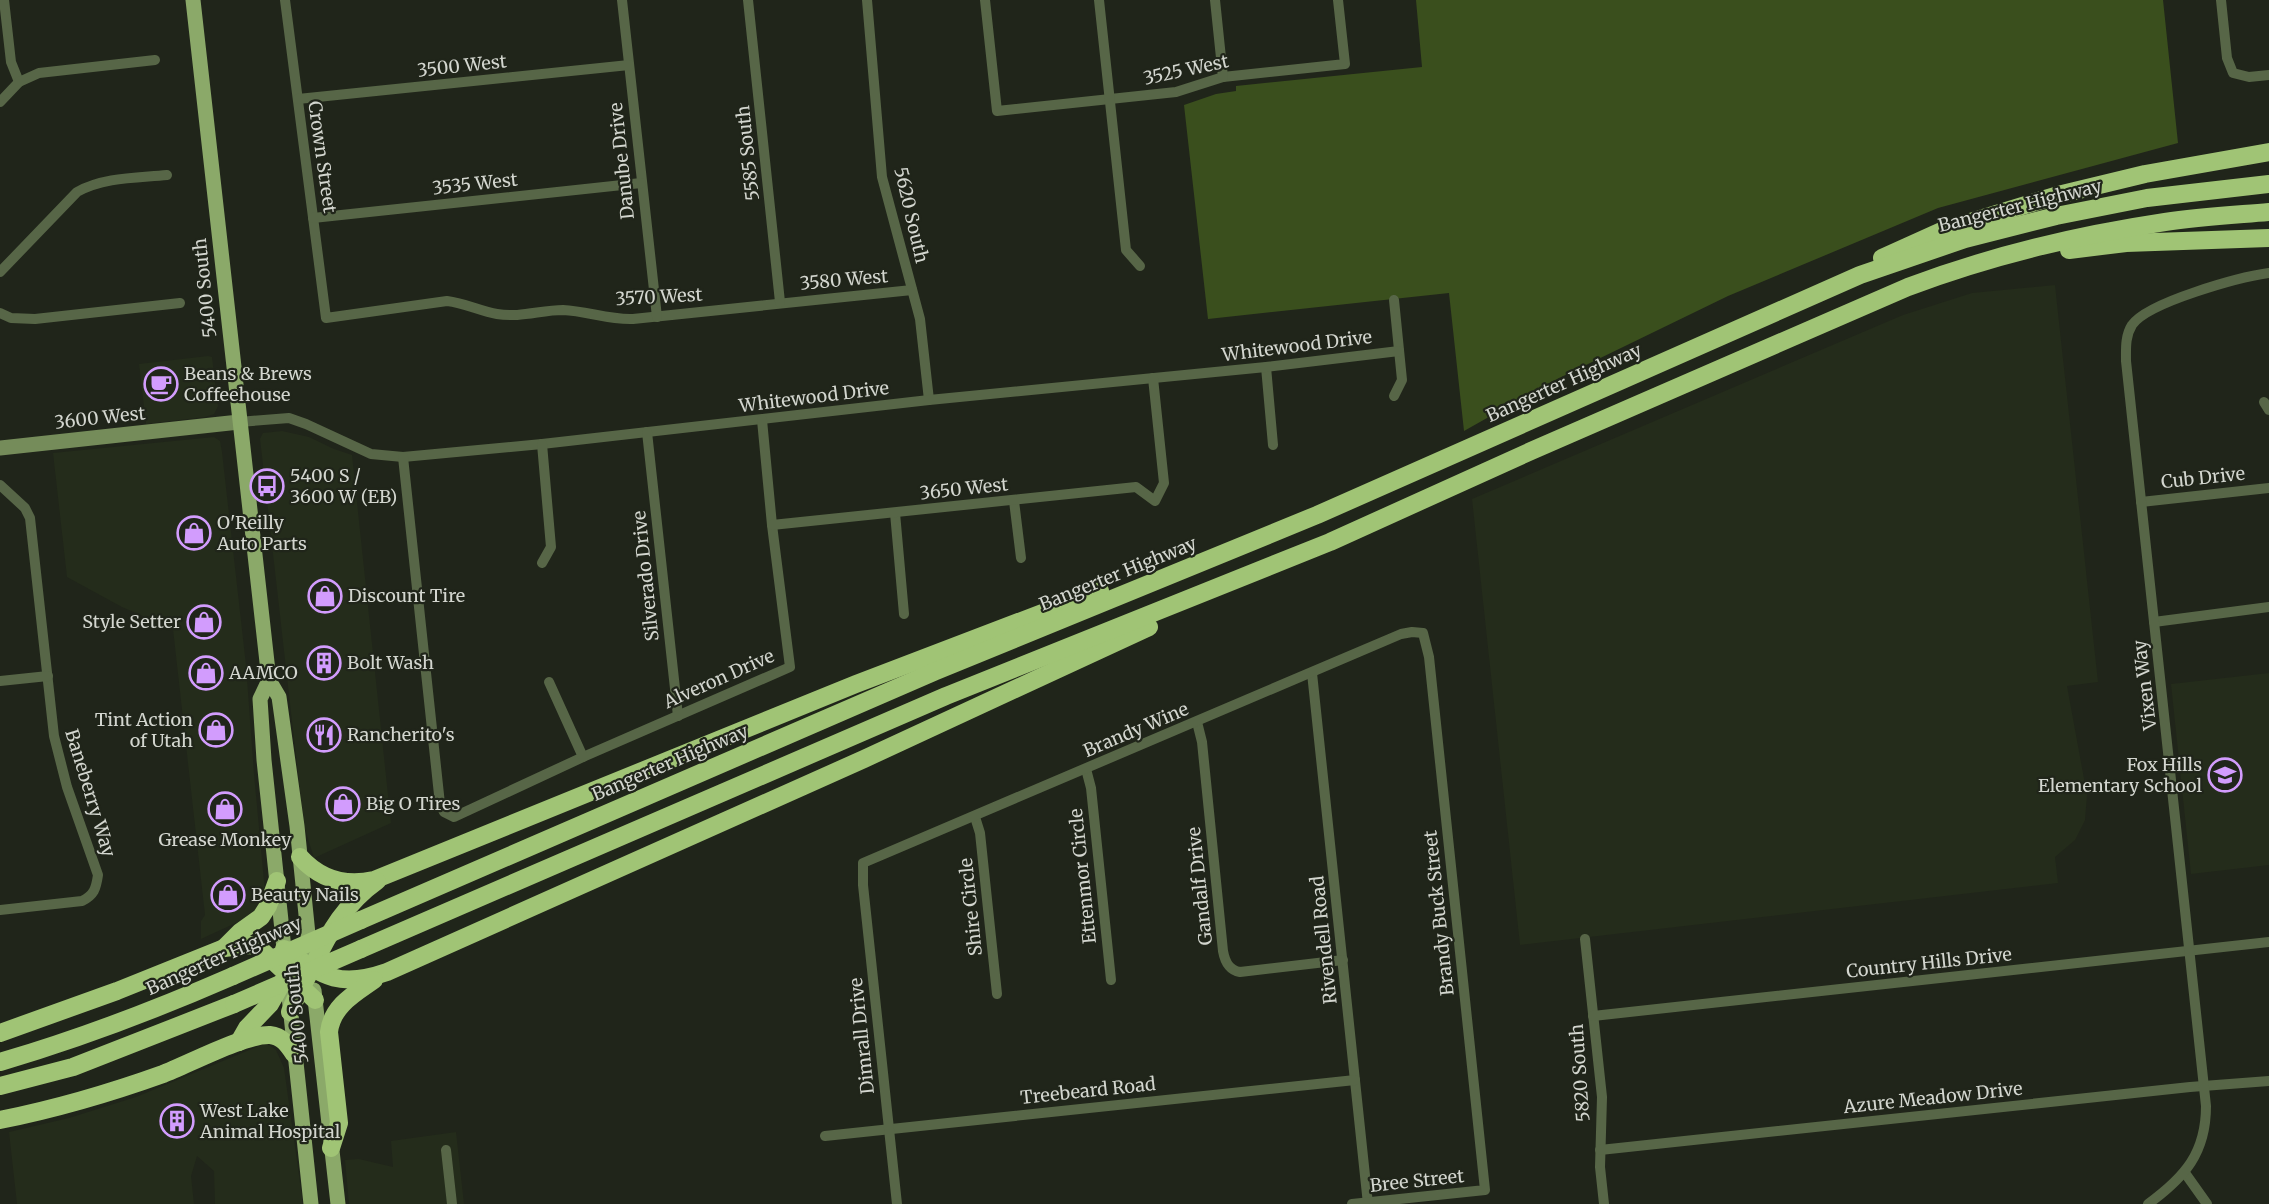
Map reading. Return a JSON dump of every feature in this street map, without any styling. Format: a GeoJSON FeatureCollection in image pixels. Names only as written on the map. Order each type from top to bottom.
{"type":"FeatureCollection","features":[{"type":"Feature","properties":{"kind":"highway"},"geometry":{"type":"LineString","coordinates":[[1860,275],[1886,254],[1913,242],[2030,203],[2145,174],[2269,152]]}},
{"type":"Feature","properties":{"kind":"highway","name":"Bangerter Highway"},"geometry":{"type":"LineString","coordinates":[[0,1062],[52,1047],[136,1017],[936,671],[1317,515],[1860,275],[1965,240],[2056,216],[2147,198],[2269,184]]}},
{"type":"Feature","properties":{"kind":"highway"},"geometry":{"type":"LineString","coordinates":[[0,1086],[73,1067],[234,1004],[946,696],[1330,542],[1531,451],[1908,287],[1996,259],[2091,235],[2165,222],[2269,212]]}},
{"type":"Feature","properties":{"kind":"highway"},"geometry":{"type":"LineString","coordinates":[[1996,259],[2126,243],[2269,238]]}},
{"type":"Feature","properties":{"kind":"highway"},"geometry":{"type":"LineString","coordinates":[[300,857],[322,876],[343,882],[364,883],[383,877],[888,671],[1083,597],[1317,515]]}},
{"type":"Feature","properties":{"kind":"highway"},"geometry":{"type":"LineString","coordinates":[[298,958],[336,978],[357,981],[387,972],[864,759],[1285,567],[1330,542]]}},
{"type":"Feature","properties":{"kind":"highway"},"geometry":{"type":"LineString","coordinates":[[298,958],[327,936],[346,909],[383,877]]}},
{"type":"Feature","properties":{"kind":"highway"},"geometry":{"type":"LineString","coordinates":[[224,948],[240,932],[261,917],[268,906],[277,881]]}},
{"type":"Feature","properties":{"kind":"highway"},"geometry":{"type":"LineString","coordinates":[[239,1042],[247,1028],[270,1004],[286,975],[309,942]]}},
{"type":"Feature","properties":{"kind":"highway"},"geometry":{"type":"LineString","coordinates":[[0,1033],[117,991],[224,948],[241,945],[258,947],[265,952],[286,975],[315,1000]]}},
{"type":"Feature","properties":{"kind":"highway"},"geometry":{"type":"LineString","coordinates":[[290,1012],[300,987],[298,958]]}},
{"type":"Feature","properties":{"kind":"highway"},"geometry":{"type":"LineString","coordinates":[[331,1148],[339,1123],[329,1032],[332,1015],[349,998],[387,972]]}},
{"type":"Feature","properties":{"kind":"highway"},"geometry":{"type":"LineString","coordinates":[[0,1120],[69,1104],[128,1086],[239,1042],[263,1036],[273,1035],[285,1041],[294,1054]]}},
{"type":"Feature","properties":{"kind":"main road","name":"5400 South"},"geometry":{"type":"LineString","coordinates":[[193,0],[269,680],[279,697],[309,942]]}},
{"type":"Feature","properties":{"kind":"main road","name":"5400 South"},"geometry":{"type":"LineString","coordinates":[[269,680],[260,699],[277,881],[298,958],[315,1000],[338,1204]]}},
{"type":"Feature","properties":{"kind":"main road","name":"5400 South"},"geometry":{"type":"LineString","coordinates":[[286,975],[311,1204]]}},
{"type":"Feature","properties":{"kind":"main road"},"geometry":{"type":"LineString","coordinates":[[308,1179],[322,1204]]}},
{"type":"Feature","properties":{"kind":"street"},"geometry":{"type":"LineString","coordinates":[[4,0],[11,62],[19,82]]}},
{"type":"Feature","properties":{"kind":"street","name":"Crown Street"},"geometry":{"type":"LineString","coordinates":[[285,0],[327,318]]}},
{"type":"Feature","properties":{"kind":"street","name":"Danube Drive"},"geometry":{"type":"LineString","coordinates":[[622,0],[657,317]]}},
{"type":"Feature","properties":{"kind":"street","name":"5585 South"},"geometry":{"type":"LineString","coordinates":[[748,0],[780,303]]}},
{"type":"Feature","properties":{"kind":"street","name":"5620 South"},"geometry":{"type":"LineString","coordinates":[[867,0],[882,177],[920,319],[929,400]]}},
{"type":"Feature","properties":{"kind":"street","name":"3525 West"},"geometry":{"type":"LineString","coordinates":[[985,0],[997,111],[1185,90],[1223,77],[1346,64],[1338,0]]}},
{"type":"Feature","properties":{"kind":"street"},"geometry":{"type":"LineString","coordinates":[[1099,0],[1126,250],[1131,259],[1140,266]]}},
{"type":"Feature","properties":{"kind":"street"},"geometry":{"type":"LineString","coordinates":[[1215,0],[1223,77]]}},
{"type":"Feature","properties":{"kind":"street"},"geometry":{"type":"LineString","coordinates":[[2221,0],[2227,58],[2233,74],[2249,77],[2269,75]]}},
{"type":"Feature","properties":{"kind":"street"},"geometry":{"type":"LineString","coordinates":[[0,102],[19,82],[39,73],[155,60]]}},
{"type":"Feature","properties":{"kind":"street","name":"3500 West"},"geometry":{"type":"LineString","coordinates":[[298,99],[629,65]]}},
{"type":"Feature","properties":{"kind":"street"},"geometry":{"type":"LineString","coordinates":[[0,272],[77,192],[91,184],[104,181],[168,175]]}},
{"type":"Feature","properties":{"kind":"street","name":"3535 West"},"geometry":{"type":"LineString","coordinates":[[314,218],[641,183]]}},
{"type":"Feature","properties":{"kind":"street","name":"Vixen Way"},"geometry":{"type":"LineString","coordinates":[[2148,1204],[2184,1173],[2197,1155],[2206,1122],[2126,361],[2128,332],[2134,323],[2146,313],[2222,283],[2269,273]]}},
{"type":"Feature","properties":{"kind":"street","name":"3580 West"},"geometry":{"type":"LineString","coordinates":[[780,303],[912,290]]}},
{"type":"Feature","properties":{"kind":"street"},"geometry":{"type":"LineString","coordinates":[[1394,300],[1402,380],[1394,396]]}},
{"type":"Feature","properties":{"kind":"street","name":"3570 West"},"geometry":{"type":"LineString","coordinates":[[327,318],[447,301],[458,302],[497,314],[511,315],[566,310],[623,320],[780,303]]}},
{"type":"Feature","properties":{"kind":"street"},"geometry":{"type":"LineString","coordinates":[[0,313],[11,318],[35,319],[180,303]]}},
{"type":"Feature","properties":{"kind":"street","name":"Whitewood Drive"},"geometry":{"type":"LineString","coordinates":[[240,422],[289,418],[371,454],[403,457],[542,444],[929,400],[1266,367],[1399,351]]}},
{"type":"Feature","properties":{"kind":"street"},"geometry":{"type":"LineString","coordinates":[[1266,367],[1274,445]]}},
{"type":"Feature","properties":{"kind":"street","name":"3650 West"},"geometry":{"type":"LineString","coordinates":[[772,525],[1136,487],[1155,501],[1164,483],[1153,378]]}},
{"type":"Feature","properties":{"kind":"street","name":"Alveron Drive"},"geometry":{"type":"LineString","coordinates":[[403,457],[440,804],[444,812],[454,817],[583,757],[790,667],[772,525],[762,420]]}},
{"type":"Feature","properties":{"kind":"street","name":"3600 West"},"geometry":{"type":"LineString","coordinates":[[0,448],[240,422]]}},
{"type":"Feature","properties":{"kind":"street","name":"Silverado Drive"},"geometry":{"type":"LineString","coordinates":[[646,432],[678,716]]}},
{"type":"Feature","properties":{"kind":"street"},"geometry":{"type":"LineString","coordinates":[[542,444],[551,548],[542,563]]}},
{"type":"Feature","properties":{"kind":"street","name":"Baneberry Way"},"geometry":{"type":"LineString","coordinates":[[0,485],[25,508],[30,518],[54,736],[68,787],[98,875],[92,896],[82,902],[0,910]]}},
{"type":"Feature","properties":{"kind":"street","name":"Cub Drive"},"geometry":{"type":"LineString","coordinates":[[2141,502],[2269,488]]}},
{"type":"Feature","properties":{"kind":"street"},"geometry":{"type":"LineString","coordinates":[[1014,501],[1021,558]]}},
{"type":"Feature","properties":{"kind":"street"},"geometry":{"type":"LineString","coordinates":[[895,513],[904,614]]}},
{"type":"Feature","properties":{"kind":"street"},"geometry":{"type":"LineString","coordinates":[[2154,622],[2269,607]]}},
{"type":"Feature","properties":{"kind":"street","name":"Brandy Wine"},"geometry":{"type":"LineString","coordinates":[[863,863],[1401,634],[1423,633]]}},
{"type":"Feature","properties":{"kind":"street","name":"Brandy Buck Street"},"geometry":{"type":"LineString","coordinates":[[1423,633],[1429,657],[1485,1190]]}},
{"type":"Feature","properties":{"kind":"street","name":"Rivendell Road"},"geometry":{"type":"LineString","coordinates":[[1312,673],[1368,1203]]}},
{"type":"Feature","properties":{"kind":"street"},"geometry":{"type":"LineString","coordinates":[[0,681],[48,676]]}},
{"type":"Feature","properties":{"kind":"street"},"geometry":{"type":"LineString","coordinates":[[549,682],[583,757]]}},
{"type":"Feature","properties":{"kind":"street","name":"Gandalf Drive"},"geometry":{"type":"LineString","coordinates":[[1197,722],[1203,753],[1223,951],[1228,965],[1240,972],[1343,960]]}},
{"type":"Feature","properties":{"kind":"street","name":"Ettenmor Circle"},"geometry":{"type":"LineString","coordinates":[[1086,769],[1091,788],[1111,980]]}},
{"type":"Feature","properties":{"kind":"street","name":"Shire Circle"},"geometry":{"type":"LineString","coordinates":[[975,817],[980,833],[997,994]]}},
{"type":"Feature","properties":{"kind":"street","name":"Dimrall Drive"},"geometry":{"type":"LineString","coordinates":[[863,863],[863,885],[897,1204]]}},
{"type":"Feature","properties":{"kind":"street","name":"5820 South"},"geometry":{"type":"LineString","coordinates":[[1585,939],[1602,1097],[1600,1150],[1604,1204]]}},
{"type":"Feature","properties":{"kind":"street","name":"Country Hills Drive"},"geometry":{"type":"LineString","coordinates":[[1593,1016],[2269,942]]}},
{"type":"Feature","properties":{"kind":"street","name":"Treebeard Road"},"geometry":{"type":"LineString","coordinates":[[825,1136],[1355,1080]]}},
{"type":"Feature","properties":{"kind":"street","name":"Azure Meadow Drive"},"geometry":{"type":"LineString","coordinates":[[1600,1150],[2269,1081]]}},
{"type":"Feature","properties":{"kind":"street"},"geometry":{"type":"LineString","coordinates":[[446,1150],[452,1204]]}},
{"type":"Feature","properties":{"kind":"street"},"geometry":{"type":"LineString","coordinates":[[2184,1173],[2207,1204]]}},
{"type":"Feature","properties":{"kind":"street","name":"Bree Street"},"geometry":{"type":"LineString","coordinates":[[1352,1204],[1485,1190]]}},
{"type":"Feature","properties":{"kind":"shaded area"},"geometry":{"type":"Polygon","coordinates":[[[2055,285],[2098,682],[2067,686],[2087,795],[2085,820],[2075,840],[2055,857],[2058,883],[1520,945],[1472,499],[1903,315],[1972,293],[2055,285]]]}},
{"type":"Feature","properties":{"kind":"shaded area"},"geometry":{"type":"Polygon","coordinates":[[[212,357],[218,406],[214,414],[146,424],[139,364],[212,357]]]}},
{"type":"Feature","properties":{"kind":"shaded area"},"geometry":{"type":"Polygon","coordinates":[[[282,431],[309,437],[352,455],[391,823],[314,858],[305,829],[299,783],[260,439],[263,433],[282,431]]]}},
{"type":"Feature","properties":{"kind":"shaded area"},"geometry":{"type":"Polygon","coordinates":[[[214,437],[220,441],[222,452],[246,665],[265,892],[264,898],[251,916],[201,939],[201,921],[205,915],[173,629],[122,607],[67,577],[53,453],[214,437]]]}},
{"type":"Feature","properties":{"kind":"shaded area","name":"Fox Hills Elementary School"},"geometry":{"type":"Polygon","coordinates":[[[2269,673],[2269,865],[2191,874],[2171,684],[2269,673]]]}},
{"type":"Feature","properties":{"kind":"shaded area"},"geometry":{"type":"Polygon","coordinates":[[[266,1043],[276,1050],[284,1068],[303,1204],[215,1204],[214,1171],[197,1156],[191,1176],[194,1204],[17,1204],[9,1132],[69,1118],[136,1097],[266,1043]]]}},
{"type":"Feature","properties":{"kind":"shaded area"},"geometry":{"type":"Polygon","coordinates":[[[456,1132],[464,1204],[349,1204],[345,1160],[359,1159],[393,1167],[391,1141],[456,1132]]]}},
{"type":"Feature","properties":{"kind":"green space"},"geometry":{"type":"Polygon","coordinates":[[[1416,0],[2163,0],[2178,143],[1938,208],[1728,296],[1551,382],[1464,431],[1449,293],[1208,319],[1184,105],[1216,94],[1236,91],[1236,86],[1422,67],[1416,0]]]}},
{"type":"Feature","properties":{"kind":"place","name":"Beans & Brews Coffeehouse"},"geometry":{"type":"Point","coordinates":[161,384]}},
{"type":"Feature","properties":{"kind":"place","name":"5400 S / 3600 W (EB)"},"geometry":{"type":"Point","coordinates":[267,486]}},
{"type":"Feature","properties":{"kind":"place","name":"O'Reilly Auto Parts"},"geometry":{"type":"Point","coordinates":[194,533]}},
{"type":"Feature","properties":{"kind":"place","name":"Discount Tire"},"geometry":{"type":"Point","coordinates":[325,596]}},
{"type":"Feature","properties":{"kind":"place","name":"Style Setter"},"geometry":{"type":"Point","coordinates":[204,622]}},
{"type":"Feature","properties":{"kind":"place","name":"Bolt Wash"},"geometry":{"type":"Point","coordinates":[324,663]}},
{"type":"Feature","properties":{"kind":"place","name":"AAMCO"},"geometry":{"type":"Point","coordinates":[206,673]}},
{"type":"Feature","properties":{"kind":"place","name":"Tint Action of Utah"},"geometry":{"type":"Point","coordinates":[216,730]}},
{"type":"Feature","properties":{"kind":"place","name":"Rancherito's"},"geometry":{"type":"Point","coordinates":[324,735]}},
{"type":"Feature","properties":{"kind":"place","name":"Fox Hills Elementary School"},"geometry":{"type":"Point","coordinates":[2225,775]}},
{"type":"Feature","properties":{"kind":"place","name":"Big O Tires"},"geometry":{"type":"Point","coordinates":[343,804]}},
{"type":"Feature","properties":{"kind":"place","name":"Grease Monkey"},"geometry":{"type":"Point","coordinates":[225,809]}},
{"type":"Feature","properties":{"kind":"place","name":"Beauty Nails"},"geometry":{"type":"Point","coordinates":[228,895]}},
{"type":"Feature","properties":{"kind":"place","name":"West Lake Animal Hospital"},"geometry":{"type":"Point","coordinates":[177,1121]}}]}
